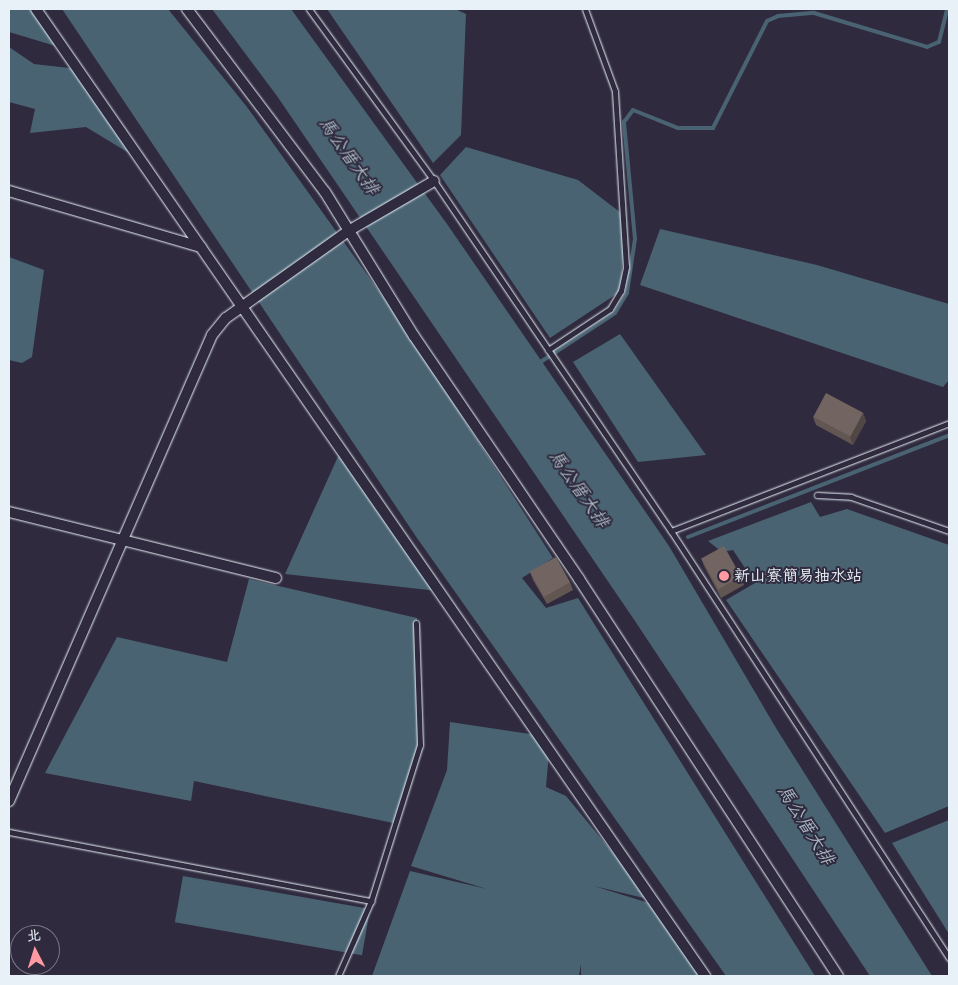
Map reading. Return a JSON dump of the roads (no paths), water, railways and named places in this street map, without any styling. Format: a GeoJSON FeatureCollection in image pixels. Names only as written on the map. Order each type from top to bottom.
{"type":"FeatureCollection","features":[{"type":"Feature","properties":{"kind":"street"},"geometry":{"type":"LineString","coordinates":[[36,9],[202,247],[240,309],[705,976]]}},
{"type":"Feature","properties":{"kind":"street"},"geometry":{"type":"LineString","coordinates":[[187,9],[350,230],[414,336],[580,580],[838,976]]}},
{"type":"Feature","properties":{"kind":"street"},"geometry":{"type":"LineString","coordinates":[[9,801],[212,335],[240,309],[350,230],[434,181]]}},
{"type":"Feature","properties":{"kind":"street"},"geometry":{"type":"LineString","coordinates":[[9,191],[202,247]]}},
{"type":"Feature","properties":{"kind":"street"},"geometry":{"type":"LineString","coordinates":[[9,512],[123,538],[276,578]]}},
{"type":"Feature","properties":{"kind":"lane"},"geometry":{"type":"LineString","coordinates":[[309,9],[434,181],[671,532],[949,958]]}},
{"type":"Feature","properties":{"kind":"lane"},"geometry":{"type":"LineString","coordinates":[[548,350],[610,309],[622,291],[626,267],[615,91],[585,9]]}},
{"type":"Feature","properties":{"kind":"lane"},"geometry":{"type":"LineString","coordinates":[[671,532],[949,423]]}},
{"type":"Feature","properties":{"kind":"lane"},"geometry":{"type":"LineString","coordinates":[[817,495],[851,497],[949,531]]}},
{"type":"Feature","properties":{"kind":"lane"},"geometry":{"type":"LineString","coordinates":[[338,976],[371,901],[420,745],[416,623]]}},
{"type":"Feature","properties":{"kind":"lane"},"geometry":{"type":"LineString","coordinates":[[9,832],[371,901]]}},
{"type":"Feature","properties":{"kind":"water"},"geometry":{"type":"Polygon","coordinates":[[[9,9],[36,9],[69,50],[9,32],[9,9]]]}},
{"type":"Feature","properties":{"kind":"water"},"geometry":{"type":"Polygon","coordinates":[[[62,9],[168,9],[247,107],[404,326],[553,558],[522,578],[546,608],[578,598],[815,976],[726,976],[417,538],[62,9]]]}},
{"type":"Feature","properties":{"kind":"water","name":"馬公厝大排"},"geometry":{"type":"Polygon","coordinates":[[[212,9],[291,9],[447,224],[669,546],[776,728],[932,976],[870,976],[635,621],[277,96],[212,9]]]}},
{"type":"Feature","properties":{"kind":"water"},"geometry":{"type":"Polygon","coordinates":[[[327,9],[455,9],[466,14],[461,135],[433,163],[327,9]]]}},
{"type":"Feature","properties":{"kind":"water"},"geometry":{"type":"Polygon","coordinates":[[[9,47],[34,64],[78,69],[142,161],[86,127],[30,133],[35,109],[9,102],[9,47]]]}},
{"type":"Feature","properties":{"kind":"water"},"geometry":{"type":"Polygon","coordinates":[[[466,147],[578,180],[625,216],[621,291],[550,338],[440,175],[466,147]]]}},
{"type":"Feature","properties":{"kind":"water"},"geometry":{"type":"Polygon","coordinates":[[[660,229],[817,265],[949,304],[949,380],[943,387],[640,285],[660,229]]]}},
{"type":"Feature","properties":{"kind":"water"},"geometry":{"type":"Polygon","coordinates":[[[9,257],[44,270],[32,357],[22,363],[9,360],[9,257]]]}},
{"type":"Feature","properties":{"kind":"water"},"geometry":{"type":"Polygon","coordinates":[[[620,334],[706,455],[638,462],[573,362],[620,334]]]}},
{"type":"Feature","properties":{"kind":"water"},"geometry":{"type":"Polygon","coordinates":[[[340,452],[438,591],[285,574],[340,452]]]}},
{"type":"Feature","properties":{"kind":"water"},"geometry":{"type":"Polygon","coordinates":[[[811,502],[820,517],[847,509],[949,545],[949,806],[885,833],[726,600],[755,583],[733,550],[722,552],[708,541],[811,502]]]}},
{"type":"Feature","properties":{"kind":"water"},"geometry":{"type":"Polygon","coordinates":[[[249,579],[417,618],[423,746],[398,824],[194,781],[191,801],[45,773],[117,637],[227,662],[249,579]]]}},
{"type":"Feature","properties":{"kind":"water"},"geometry":{"type":"Polygon","coordinates":[[[450,722],[537,735],[549,752],[546,787],[566,796],[652,900],[594,886],[652,904],[701,976],[581,976],[581,964],[579,976],[372,976],[410,871],[487,889],[411,866],[447,770],[450,722]]]}},
{"type":"Feature","properties":{"kind":"water"},"geometry":{"type":"Polygon","coordinates":[[[949,820],[949,934],[892,843],[949,820]]]}},
{"type":"Feature","properties":{"kind":"water"},"geometry":{"type":"Polygon","coordinates":[[[183,876],[370,909],[362,955],[175,922],[183,876]]]}},
{"type":"Feature","properties":{"kind":"waterway"},"geometry":{"type":"LineString","coordinates":[[539,363],[615,313],[627,293],[635,239],[624,122],[633,110],[678,128],[713,128],[767,21],[778,16],[814,13],[927,47],[939,42],[947,9]]}},
{"type":"Feature","properties":{"kind":"waterway"},"geometry":{"type":"LineString","coordinates":[[688,537],[949,435]]}},
{"type":"Feature","properties":{"kind":"place","name":"新山寮簡易抽水站"},"geometry":{"type":"Point","coordinates":[724,576]}}]}
